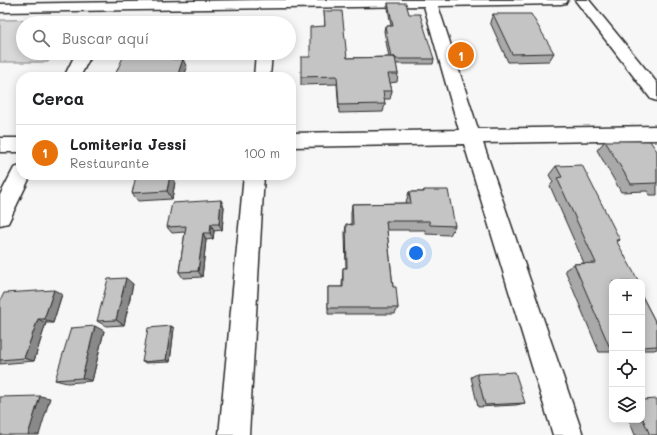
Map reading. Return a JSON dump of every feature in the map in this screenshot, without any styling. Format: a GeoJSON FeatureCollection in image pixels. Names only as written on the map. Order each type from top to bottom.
{"type":"FeatureCollection","features":[{"type":"Feature","properties":{"kind":"street"},"geometry":{"type":"LineString","coordinates":[[0,8],[269,7],[429,1],[561,0]]}},
{"type":"Feature","properties":{"kind":"street"},"geometry":{"type":"LineString","coordinates":[[582,0],[657,95]]}},
{"type":"Feature","properties":{"kind":"street"},"geometry":{"type":"LineString","coordinates":[[429,1],[471,137],[568,435]]}},
{"type":"Feature","properties":{"kind":"street"},"geometry":{"type":"LineString","coordinates":[[74,72],[80,60]]}},
{"type":"Feature","properties":{"kind":"street"},"geometry":{"type":"LineString","coordinates":[[262,72],[263,60]]}},
{"type":"Feature","properties":{"kind":"street"},"geometry":{"type":"LineString","coordinates":[[296,140],[657,133]]}},
{"type":"Feature","properties":{"kind":"street"},"geometry":{"type":"LineString","coordinates":[[0,145],[16,145]]}},
{"type":"Feature","properties":{"kind":"street"},"geometry":{"type":"LineString","coordinates":[[0,216],[18,180]]}},
{"type":"Feature","properties":{"kind":"street"},"geometry":{"type":"LineString","coordinates":[[234,435],[254,180]]}},
{"type":"Feature","properties":{"kind":"shaded area"},"geometry":{"type":"Polygon","coordinates":[[[0,20],[16,20],[16,60],[49,60],[48,62],[0,62],[0,20]]]}},
{"type":"Feature","properties":{"kind":"building"},"geometry":{"type":"Polygon","coordinates":[[[388,3],[406,3],[409,14],[420,14],[434,59],[395,59],[395,57],[391,57],[385,26],[393,26],[388,3]]]}},
{"type":"Feature","properties":{"kind":"building"},"geometry":{"type":"Polygon","coordinates":[[[324,11],[342,11],[347,58],[395,57],[398,74],[388,74],[392,91],[383,91],[385,104],[339,105],[337,76],[301,77],[301,57],[310,57],[310,27],[325,26],[324,11]]]}},
{"type":"Feature","properties":{"kind":"building"},"geometry":{"type":"Polygon","coordinates":[[[493,14],[531,14],[554,53],[512,54],[493,14]]]}},
{"type":"Feature","properties":{"kind":"building"},"geometry":{"type":"Polygon","coordinates":[[[122,60],[183,60],[179,72],[116,72],[122,60]]]}},
{"type":"Feature","properties":{"kind":"building"},"geometry":{"type":"Polygon","coordinates":[[[605,141],[650,141],[657,151],[657,183],[631,184],[605,141]]]}},
{"type":"Feature","properties":{"kind":"building"},"geometry":{"type":"Polygon","coordinates":[[[582,165],[620,240],[616,240],[637,279],[609,279],[609,346],[574,264],[596,263],[557,178],[562,177],[556,166],[582,165]]]}},
{"type":"Feature","properties":{"kind":"building"},"geometry":{"type":"Polygon","coordinates":[[[135,180],[169,180],[167,191],[132,193],[135,180]]]}},
{"type":"Feature","properties":{"kind":"building"},"geometry":{"type":"Polygon","coordinates":[[[424,190],[448,190],[455,226],[430,225],[429,221],[386,221],[393,287],[396,287],[398,308],[328,308],[328,287],[343,287],[343,268],[347,268],[346,224],[353,225],[352,204],[411,203],[409,192],[424,192],[424,190]]]}},
{"type":"Feature","properties":{"kind":"building"},"geometry":{"type":"Polygon","coordinates":[[[221,200],[219,224],[211,224],[210,233],[203,233],[198,271],[179,272],[186,226],[167,227],[172,203],[221,200]]]}},
{"type":"Feature","properties":{"kind":"building"},"geometry":{"type":"Polygon","coordinates":[[[126,278],[116,320],[97,321],[108,279],[126,278]]]}},
{"type":"Feature","properties":{"kind":"building"},"geometry":{"type":"Polygon","coordinates":[[[54,290],[44,319],[38,319],[24,358],[0,360],[0,301],[4,293],[54,290]]]}},
{"type":"Feature","properties":{"kind":"building"},"geometry":{"type":"Polygon","coordinates":[[[645,302],[657,325],[657,346],[645,347],[645,302]]]}},
{"type":"Feature","properties":{"kind":"building"},"geometry":{"type":"Polygon","coordinates":[[[95,326],[82,378],[55,380],[71,328],[95,326]]]}},
{"type":"Feature","properties":{"kind":"building"},"geometry":{"type":"Polygon","coordinates":[[[171,326],[166,360],[142,362],[148,328],[171,326]]]}},
{"type":"Feature","properties":{"kind":"building"},"geometry":{"type":"Polygon","coordinates":[[[515,372],[525,403],[485,405],[477,374],[515,372]]]}},
{"type":"Feature","properties":{"kind":"building"},"geometry":{"type":"Polygon","coordinates":[[[40,396],[28,435],[0,435],[0,397],[40,396]]]}},
{"type":"Feature","properties":{"kind":"building"},"geometry":{"type":"Polygon","coordinates":[[[657,399],[657,435],[650,435],[645,423],[645,400],[657,399]]]}},
{"type":"Feature","properties":{"kind":"place","name":"Lomiteria Jessi"},"geometry":{"type":"Point","coordinates":[461,55]}}]}
